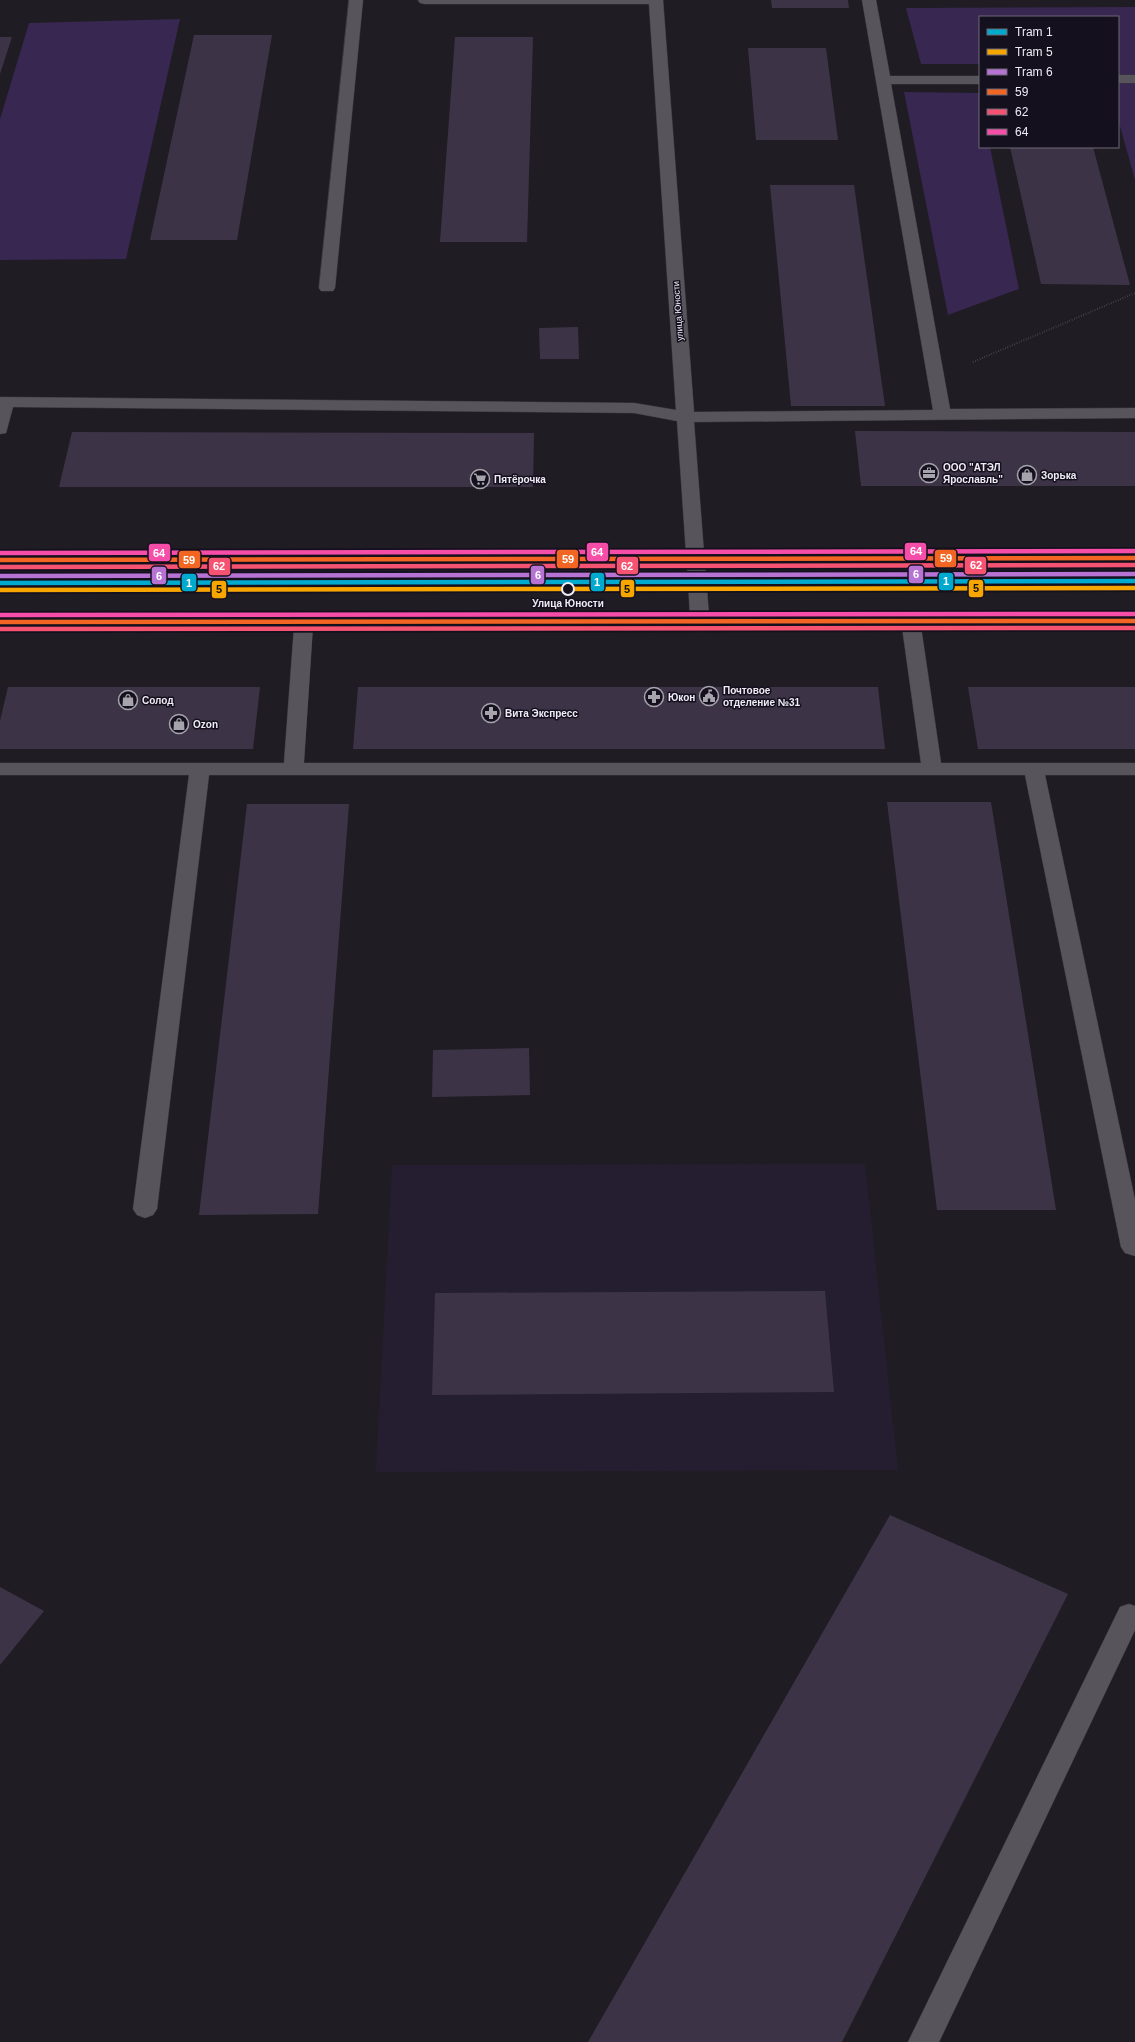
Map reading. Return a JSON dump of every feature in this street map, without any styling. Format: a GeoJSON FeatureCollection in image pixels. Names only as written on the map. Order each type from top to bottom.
{"type":"FeatureCollection","features":[{"type":"Feature","properties":{"kind":"street"},"geometry":{"type":"LineString","coordinates":[[327,288],[356,0]]}},
{"type":"Feature","properties":{"kind":"street"},"geometry":{"type":"LineString","coordinates":[[425,0],[656,0]]}},
{"type":"Feature","properties":{"kind":"street","name":"улица Юности"},"geometry":{"type":"LineString","coordinates":[[656,0],[700,622]]}},
{"type":"Feature","properties":{"kind":"street"},"geometry":{"type":"LineString","coordinates":[[869,0],[943,416]]}},
{"type":"Feature","properties":{"kind":"street"},"geometry":{"type":"LineString","coordinates":[[1119,79],[1135,79]]}},
{"type":"Feature","properties":{"kind":"street"},"geometry":{"type":"LineString","coordinates":[[883,80],[979,80]]}},
{"type":"Feature","properties":{"kind":"street"},"geometry":{"type":"LineString","coordinates":[[0,429],[3,402],[634,408],[686,417],[943,416],[1135,412]]}},
{"type":"Feature","properties":{"kind":"street"},"geometry":{"type":"LineString","coordinates":[[0,560],[1135,558]]}},
{"type":"Feature","properties":{"kind":"street"},"geometry":{"type":"LineString","coordinates":[[911,621],[932,769]]}},
{"type":"Feature","properties":{"kind":"street"},"geometry":{"type":"LineString","coordinates":[[0,622],[1135,621]]}},
{"type":"Feature","properties":{"kind":"street"},"geometry":{"type":"LineString","coordinates":[[294,769],[304,622]]}},
{"type":"Feature","properties":{"kind":"street"},"geometry":{"type":"LineString","coordinates":[[0,769],[1135,769]]}},
{"type":"Feature","properties":{"kind":"street"},"geometry":{"type":"LineString","coordinates":[[145,1209],[200,769]]}},
{"type":"Feature","properties":{"kind":"street"},"geometry":{"type":"LineString","coordinates":[[1034,769],[1133,1247],[1135,1247]]}},
{"type":"Feature","properties":{"kind":"street"},"geometry":{"type":"LineString","coordinates":[[923,2042],[1129,1615]]}},
{"type":"Feature","properties":{"kind":"path"},"geometry":{"type":"LineString","coordinates":[[936,377],[1135,293]]}},
{"type":"Feature","properties":{"kind":"shaded area"},"geometry":{"type":"Polygon","coordinates":[[[1135,7],[1135,180],[1119,123],[1119,16],[979,16],[979,64],[921,64],[906,8],[1135,7]]]}},
{"type":"Feature","properties":{"kind":"shaded area"},"geometry":{"type":"Polygon","coordinates":[[[180,19],[126,259],[0,260],[0,119],[29,23],[180,19]]]}},
{"type":"Feature","properties":{"kind":"shaded area"},"geometry":{"type":"Polygon","coordinates":[[[904,92],[979,93],[979,148],[990,148],[1019,289],[948,315],[904,92]]]}},
{"type":"Feature","properties":{"kind":"shaded area"},"geometry":{"type":"Polygon","coordinates":[[[865,1164],[898,1470],[376,1472],[392,1165],[865,1164]]]}},
{"type":"Feature","properties":{"kind":"building"},"geometry":{"type":"Polygon","coordinates":[[[771,0],[848,0],[849,8],[772,8],[771,0]]]}},
{"type":"Feature","properties":{"kind":"building"},"geometry":{"type":"Polygon","coordinates":[[[194,35],[272,35],[237,240],[150,240],[194,35]]]}},
{"type":"Feature","properties":{"kind":"building"},"geometry":{"type":"Polygon","coordinates":[[[0,37],[12,37],[0,74],[0,37]]]}},
{"type":"Feature","properties":{"kind":"building"},"geometry":{"type":"Polygon","coordinates":[[[455,37],[533,37],[527,242],[440,242],[455,37]]]}},
{"type":"Feature","properties":{"kind":"building"},"geometry":{"type":"Polygon","coordinates":[[[748,48],[826,48],[838,140],[756,140],[748,48]]]}},
{"type":"Feature","properties":{"kind":"building"},"geometry":{"type":"Polygon","coordinates":[[[1010,148],[1093,148],[1130,285],[1041,284],[1010,148]]]}},
{"type":"Feature","properties":{"kind":"building"},"geometry":{"type":"Polygon","coordinates":[[[770,185],[854,185],[885,406],[791,406],[770,185]]]}},
{"type":"Feature","properties":{"kind":"building"},"geometry":{"type":"Polygon","coordinates":[[[578,327],[579,359],[540,359],[539,328],[578,327]]]}},
{"type":"Feature","properties":{"kind":"building"},"geometry":{"type":"Polygon","coordinates":[[[855,431],[1135,432],[1135,486],[861,486],[855,431]]]}},
{"type":"Feature","properties":{"kind":"building"},"geometry":{"type":"Polygon","coordinates":[[[72,432],[534,433],[533,487],[59,487],[72,432]]]}},
{"type":"Feature","properties":{"kind":"building"},"geometry":{"type":"Polygon","coordinates":[[[8,687],[260,687],[253,749],[0,749],[0,721],[8,687]]]}},
{"type":"Feature","properties":{"kind":"building"},"geometry":{"type":"Polygon","coordinates":[[[358,687],[878,687],[885,749],[353,749],[358,687]]]}},
{"type":"Feature","properties":{"kind":"building"},"geometry":{"type":"Polygon","coordinates":[[[968,687],[1135,687],[1135,749],[978,749],[968,687]]]}},
{"type":"Feature","properties":{"kind":"building"},"geometry":{"type":"Polygon","coordinates":[[[887,802],[991,802],[1056,1210],[937,1210],[887,802]]]}},
{"type":"Feature","properties":{"kind":"building"},"geometry":{"type":"Polygon","coordinates":[[[247,804],[349,804],[318,1214],[199,1215],[247,804]]]}},
{"type":"Feature","properties":{"kind":"building"},"geometry":{"type":"Polygon","coordinates":[[[529,1048],[530,1095],[432,1097],[433,1050],[529,1048]]]}},
{"type":"Feature","properties":{"kind":"building"},"geometry":{"type":"Polygon","coordinates":[[[825,1291],[834,1392],[432,1395],[435,1293],[825,1291]]]}},
{"type":"Feature","properties":{"kind":"building"},"geometry":{"type":"Polygon","coordinates":[[[890,1515],[1068,1594],[842,2042],[588,2042],[890,1515]]]}},
{"type":"Feature","properties":{"kind":"building"},"geometry":{"type":"Polygon","coordinates":[[[0,1587],[44,1611],[0,1665],[0,1587]]]}},
{"type":"Feature","properties":{"kind":"tram line","name":"6"},"geometry":{"type":"LineString","coordinates":[[0,576],[1135,574]]}},
{"type":"Feature","properties":{"kind":"tram line","name":"1"},"geometry":{"type":"LineString","coordinates":[[0,583],[1135,581]]}},
{"type":"Feature","properties":{"kind":"tram line","name":"5"},"geometry":{"type":"LineString","coordinates":[[0,590],[1135,588]]}},
{"type":"Feature","properties":{"kind":"transit line","name":"64"},"geometry":{"type":"LineString","coordinates":[[0,553],[1135,551]]}},
{"type":"Feature","properties":{"kind":"transit line","name":"59"},"geometry":{"type":"LineString","coordinates":[[0,560],[1135,558]]}},
{"type":"Feature","properties":{"kind":"transit line","name":"62"},"geometry":{"type":"LineString","coordinates":[[0,567],[1135,565]]}},
{"type":"Feature","properties":{"kind":"transit line","name":"64"},"geometry":{"type":"LineString","coordinates":[[0,615],[1135,614]]}},
{"type":"Feature","properties":{"kind":"transit line","name":"59"},"geometry":{"type":"LineString","coordinates":[[0,622],[1135,621]]}},
{"type":"Feature","properties":{"kind":"transit line","name":"62"},"geometry":{"type":"LineString","coordinates":[[0,629],[1135,628]]}},
{"type":"Feature","properties":{"kind":"place","name":"ООО \"АТЭЛ Ярославль\""},"geometry":{"type":"Point","coordinates":[929,473]}},
{"type":"Feature","properties":{"kind":"place","name":"Зорька"},"geometry":{"type":"Point","coordinates":[1027,475]}},
{"type":"Feature","properties":{"kind":"place","name":"Пятёрочка"},"geometry":{"type":"Point","coordinates":[480,479]}},
{"type":"Feature","properties":{"kind":"place","name":"Улица Юности"},"geometry":{"type":"Point","coordinates":[568,589]}},
{"type":"Feature","properties":{"kind":"place","name":"Почтовое отделение №31"},"geometry":{"type":"Point","coordinates":[709,696]}},
{"type":"Feature","properties":{"kind":"place","name":"Юкон"},"geometry":{"type":"Point","coordinates":[654,697]}},
{"type":"Feature","properties":{"kind":"place","name":"Солод"},"geometry":{"type":"Point","coordinates":[128,700]}},
{"type":"Feature","properties":{"kind":"place","name":"Вита Экспресс"},"geometry":{"type":"Point","coordinates":[491,713]}},
{"type":"Feature","properties":{"kind":"place","name":"Ozon"},"geometry":{"type":"Point","coordinates":[179,724]}}]}
